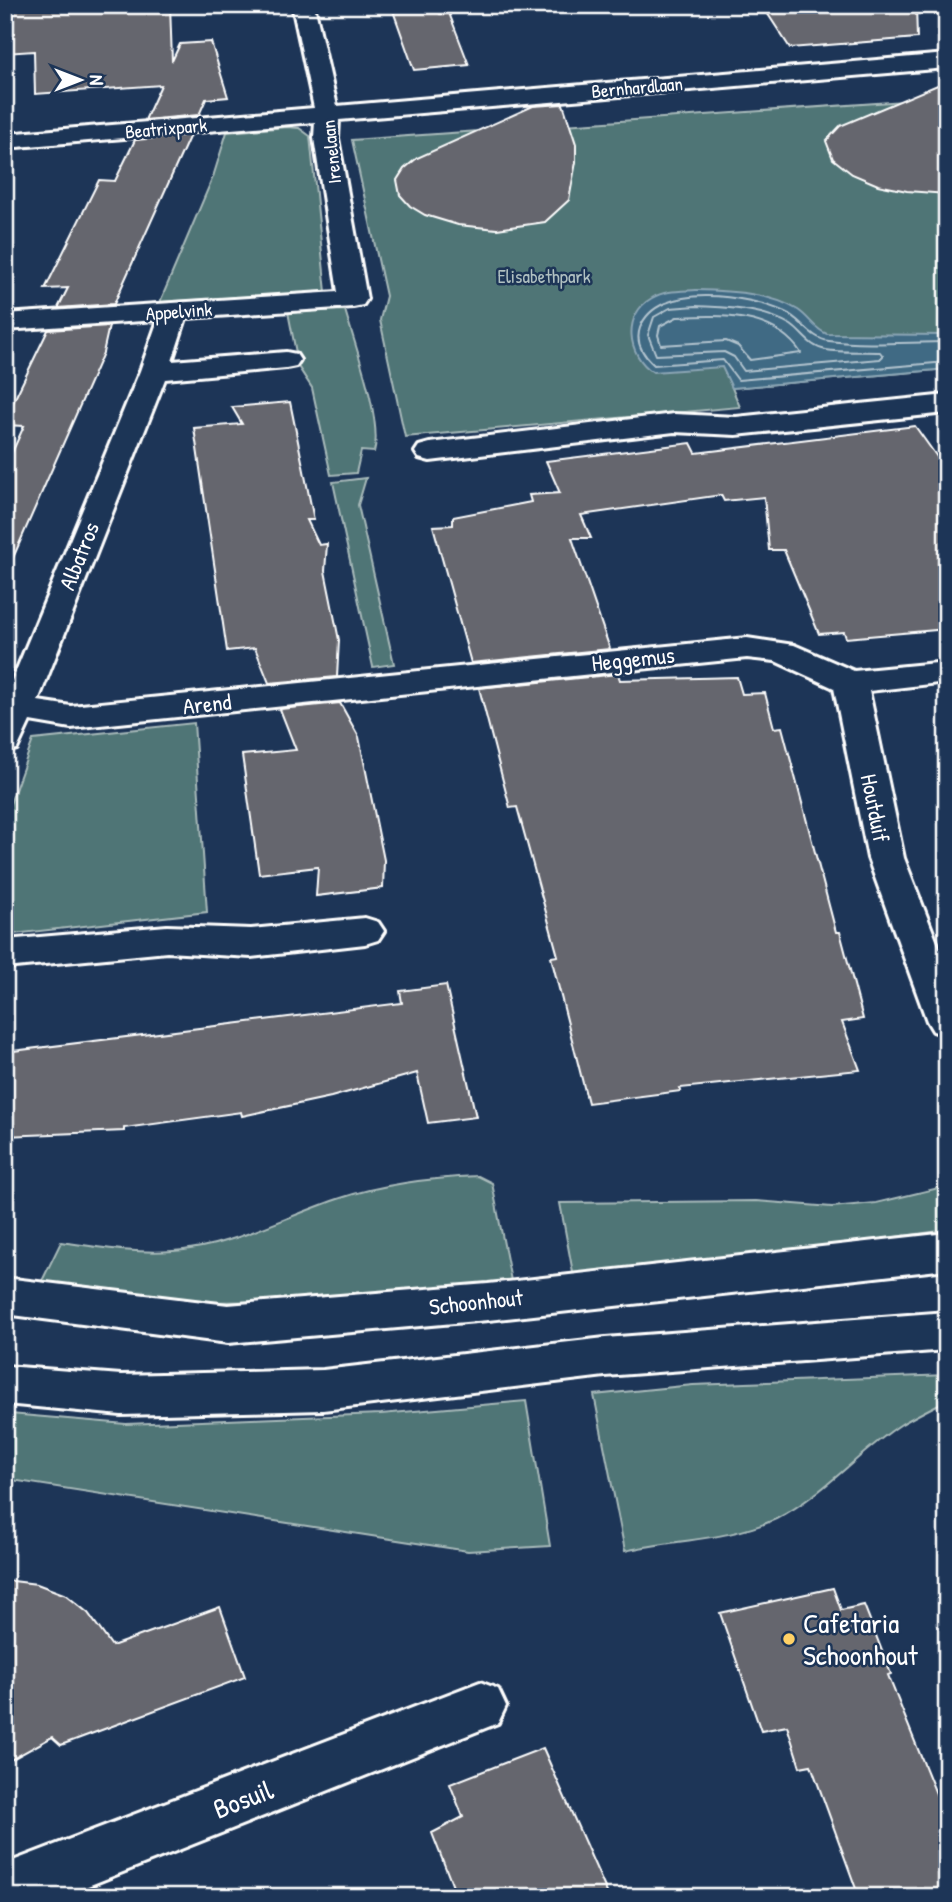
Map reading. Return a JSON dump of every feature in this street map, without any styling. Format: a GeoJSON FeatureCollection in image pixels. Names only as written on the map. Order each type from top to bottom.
{"type":"FeatureCollection","features":[{"type":"Feature","properties":{"kind":"street","name":"Irenelaan"},"geometry":{"type":"LineString","coordinates":[[303,5],[327,112],[326,138],[353,299]]}},
{"type":"Feature","properties":{"kind":"street","name":"Bernhardlaan"},"geometry":{"type":"LineString","coordinates":[[327,112],[947,61]]}},
{"type":"Feature","properties":{"kind":"street","name":"Beatrixpark"},"geometry":{"type":"LineString","coordinates":[[5,141],[327,112]]}},
{"type":"Feature","properties":{"kind":"street","name":"Appelvink"},"geometry":{"type":"LineString","coordinates":[[5,322],[353,299]]}},
{"type":"Feature","properties":{"kind":"street","name":"Albatros"},"geometry":{"type":"LineString","coordinates":[[5,741],[12,706],[154,371],[174,311]]}},
{"type":"Feature","properties":{"kind":"street"},"geometry":{"type":"LineString","coordinates":[[154,371],[286,360]]}},
{"type":"Feature","properties":{"kind":"street"},"geometry":{"type":"LineString","coordinates":[[430,452],[674,423],[736,426],[947,404]]}},
{"type":"Feature","properties":{"kind":"street","name":"Heggemus"},"geometry":{"type":"LineString","coordinates":[[410,682],[747,648],[782,652],[850,682]]}},
{"type":"Feature","properties":{"kind":"street"},"geometry":{"type":"LineString","coordinates":[[850,682],[947,672]]}},
{"type":"Feature","properties":{"kind":"street","name":"Arend"},"geometry":{"type":"LineString","coordinates":[[12,706],[71,717],[410,682]]}},
{"type":"Feature","properties":{"kind":"street","name":"Houtduif"},"geometry":{"type":"LineString","coordinates":[[850,682],[886,858],[947,1021]]}},
{"type":"Feature","properties":{"kind":"street"},"geometry":{"type":"LineString","coordinates":[[5,954],[167,939],[251,943],[365,931]]}},
{"type":"Feature","properties":{"kind":"street","name":"Schoonhout"},"geometry":{"type":"LineString","coordinates":[[5,1296],[228,1324],[488,1302],[947,1251]]}},
{"type":"Feature","properties":{"kind":"street"},"geometry":{"type":"LineString","coordinates":[[5,1385],[121,1395],[323,1390],[605,1357],[947,1331]]}},
{"type":"Feature","properties":{"kind":"street","name":"Bosuil"},"geometry":{"type":"LineString","coordinates":[[5,1891],[480,1706]]}},
{"type":"Feature","properties":{"kind":"green space","name":"Elisabethpark"},"geometry":{"type":"Polygon","coordinates":[[[947,98],[947,369],[732,388],[740,407],[405,437],[380,320],[386,296],[352,140],[947,98]]]}},
{"type":"Feature","properties":{"kind":"green space"},"geometry":{"type":"Polygon","coordinates":[[[299,128],[310,136],[326,292],[160,302],[213,177],[227,132],[299,128]]]}},
{"type":"Feature","properties":{"kind":"green space"},"geometry":{"type":"Polygon","coordinates":[[[345,310],[371,402],[376,439],[374,452],[361,451],[356,473],[331,475],[312,388],[299,368],[288,312],[345,310]]]}},
{"type":"Feature","properties":{"kind":"green space"},"geometry":{"type":"Polygon","coordinates":[[[366,478],[358,505],[394,664],[373,667],[333,482],[366,478]]]}},
{"type":"Feature","properties":{"kind":"green space"},"geometry":{"type":"Polygon","coordinates":[[[194,723],[207,912],[5,935],[5,818],[33,740],[194,723]]]}},
{"type":"Feature","properties":{"kind":"green space"},"geometry":{"type":"Polygon","coordinates":[[[478,1176],[492,1183],[512,1286],[365,1301],[186,1302],[41,1283],[61,1242],[145,1252],[195,1248],[238,1237],[358,1193],[409,1182],[478,1176]]]}},
{"type":"Feature","properties":{"kind":"green space"},"geometry":{"type":"Polygon","coordinates":[[[947,1186],[947,1230],[701,1263],[573,1273],[560,1203],[756,1201],[832,1207],[876,1203],[947,1186]]]}},
{"type":"Feature","properties":{"kind":"green space"},"geometry":{"type":"Polygon","coordinates":[[[947,1375],[947,1400],[900,1425],[793,1510],[739,1532],[625,1551],[594,1395],[693,1385],[947,1375]]]}},
{"type":"Feature","properties":{"kind":"green space"},"geometry":{"type":"Polygon","coordinates":[[[526,1401],[550,1546],[468,1551],[5,1479],[5,1417],[10,1414],[126,1424],[381,1414],[526,1401]]]}},
{"type":"Feature","properties":{"kind":"water"},"geometry":{"type":"Polygon","coordinates":[[[696,290],[735,292],[774,299],[798,310],[827,334],[947,335],[947,369],[732,388],[722,367],[653,372],[644,365],[633,346],[632,324],[636,314],[642,305],[657,295],[696,290]]]}},
{"type":"Feature","properties":{"kind":"building"},"geometry":{"type":"Polygon","coordinates":[[[5,5],[170,5],[172,61],[180,44],[211,42],[228,97],[206,99],[199,115],[145,120],[161,85],[35,94],[34,51],[5,53],[5,5]]]}},
{"type":"Feature","properties":{"kind":"building"},"geometry":{"type":"Polygon","coordinates":[[[391,5],[436,5],[440,14],[449,13],[469,65],[414,70],[391,5]]]}},
{"type":"Feature","properties":{"kind":"building"},"geometry":{"type":"Polygon","coordinates":[[[762,5],[916,5],[917,38],[790,48],[762,5]]]}},
{"type":"Feature","properties":{"kind":"building"},"geometry":{"type":"Polygon","coordinates":[[[947,81],[947,194],[907,191],[878,185],[852,174],[833,159],[826,141],[840,126],[947,81]]]}},
{"type":"Feature","properties":{"kind":"building"},"geometry":{"type":"Polygon","coordinates":[[[563,104],[576,144],[576,162],[569,200],[545,222],[497,229],[458,225],[425,215],[410,206],[400,195],[397,180],[404,169],[417,158],[533,106],[563,104]]]}},
{"type":"Feature","properties":{"kind":"building"},"geometry":{"type":"Polygon","coordinates":[[[190,135],[114,304],[58,308],[68,288],[45,289],[99,180],[115,181],[135,140],[190,135]]]}},
{"type":"Feature","properties":{"kind":"building"},"geometry":{"type":"Polygon","coordinates":[[[109,326],[103,353],[5,576],[5,468],[24,426],[5,425],[5,419],[48,330],[109,326]]]}},
{"type":"Feature","properties":{"kind":"building"},"geometry":{"type":"Polygon","coordinates":[[[290,402],[314,520],[307,520],[319,545],[327,544],[325,571],[339,640],[337,677],[269,683],[255,648],[227,651],[194,428],[242,424],[232,407],[290,402]]]}},
{"type":"Feature","properties":{"kind":"building"},"geometry":{"type":"Polygon","coordinates":[[[915,426],[947,471],[947,629],[846,638],[844,632],[819,634],[784,550],[769,550],[764,497],[724,501],[721,495],[581,515],[591,538],[572,538],[610,649],[471,663],[433,526],[453,525],[453,517],[531,502],[529,495],[560,493],[546,461],[691,443],[696,453],[915,426]]]}},
{"type":"Feature","properties":{"kind":"building"},"geometry":{"type":"Polygon","coordinates":[[[618,674],[620,680],[737,677],[742,694],[765,693],[774,728],[782,727],[836,932],[840,932],[863,1019],[842,1022],[860,1070],[680,1088],[681,1091],[588,1103],[551,957],[558,956],[517,807],[510,808],[479,688],[618,674]]]}},
{"type":"Feature","properties":{"kind":"building"},"geometry":{"type":"Polygon","coordinates":[[[340,703],[359,737],[384,860],[383,888],[316,896],[318,867],[259,874],[242,755],[296,750],[280,709],[340,703]]]}},
{"type":"Feature","properties":{"kind":"building"},"geometry":{"type":"Polygon","coordinates":[[[446,985],[476,1117],[428,1123],[417,1073],[331,1097],[242,1116],[241,1112],[124,1128],[124,1131],[5,1136],[5,1052],[402,1003],[400,991],[446,985]]]}},
{"type":"Feature","properties":{"kind":"building"},"geometry":{"type":"Polygon","coordinates":[[[5,1580],[37,1584],[66,1595],[88,1613],[112,1646],[220,1607],[245,1677],[61,1745],[52,1737],[5,1763],[5,1580]]]}},
{"type":"Feature","properties":{"kind":"building"},"geometry":{"type":"Polygon","coordinates":[[[833,1588],[841,1610],[864,1605],[891,1674],[888,1675],[947,1821],[947,1897],[859,1897],[811,1765],[800,1767],[787,1726],[761,1731],[720,1613],[833,1588]]]}},
{"type":"Feature","properties":{"kind":"building"},"geometry":{"type":"Polygon","coordinates":[[[543,1748],[609,1897],[457,1897],[432,1833],[463,1817],[450,1784],[543,1748]]]}},
{"type":"Feature","properties":{"kind":"place","name":"Cafetaria Schoonhout"},"geometry":{"type":"Point","coordinates":[789,1639]}}]}
